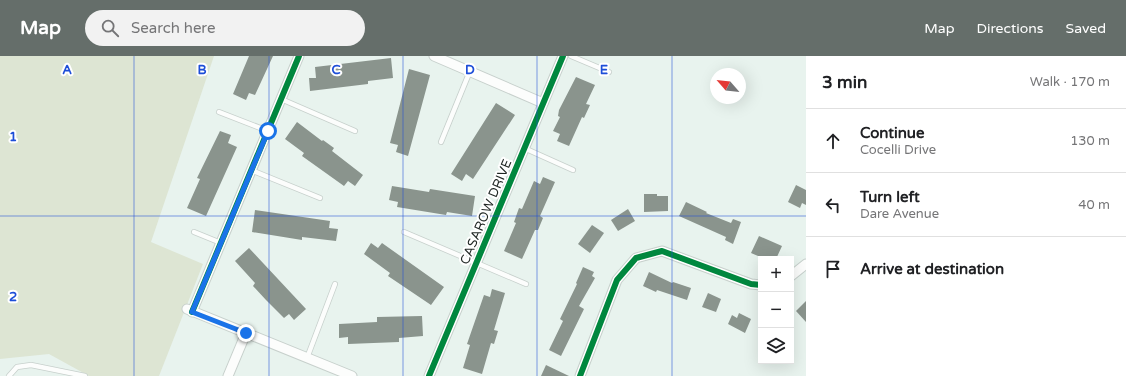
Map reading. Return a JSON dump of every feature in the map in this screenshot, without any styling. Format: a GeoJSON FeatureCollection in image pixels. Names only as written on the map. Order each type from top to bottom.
{"type":"FeatureCollection","features":[{"type":"Feature","properties":{"kind":"street"},"geometry":{"type":"LineString","coordinates":[[299,56],[221,243],[189,310],[352,376]]}},
{"type":"Feature","properties":{"kind":"street"},"geometry":{"type":"LineString","coordinates":[[436,56],[543,103]]}},
{"type":"Feature","properties":{"kind":"street","name":"CASAROW DRIVE"},"geometry":{"type":"LineString","coordinates":[[429,376],[563,56]]}},
{"type":"Feature","properties":{"kind":"street"},"geometry":{"type":"LineString","coordinates":[[580,376],[618,280],[636,258],[662,251],[751,284],[758,285]]}},
{"type":"Feature","properties":{"kind":"street"},"geometry":{"type":"LineString","coordinates":[[794,274],[806,264]]}},
{"type":"Feature","properties":{"kind":"street"},"geometry":{"type":"LineString","coordinates":[[228,376],[246,333]]}},
{"type":"Feature","properties":{"kind":"lane"},"geometry":{"type":"LineString","coordinates":[[571,56],[609,72]]}},
{"type":"Feature","properties":{"kind":"lane"},"geometry":{"type":"LineString","coordinates":[[441,142],[470,71]]}},
{"type":"Feature","properties":{"kind":"lane"},"geometry":{"type":"LineString","coordinates":[[281,99],[355,131]]}},
{"type":"Feature","properties":{"kind":"lane"},"geometry":{"type":"LineString","coordinates":[[219,112],[268,131]]}},
{"type":"Feature","properties":{"kind":"lane"},"geometry":{"type":"LineString","coordinates":[[524,148],[573,170]]}},
{"type":"Feature","properties":{"kind":"lane"},"geometry":{"type":"LineString","coordinates":[[251,170],[320,198]]}},
{"type":"Feature","properties":{"kind":"lane"},"geometry":{"type":"LineString","coordinates":[[194,232],[221,243]]}},
{"type":"Feature","properties":{"kind":"lane"},"geometry":{"type":"LineString","coordinates":[[404,232],[526,284]]}},
{"type":"Feature","properties":{"kind":"lane"},"geometry":{"type":"LineString","coordinates":[[307,358],[335,284]]}},
{"type":"Feature","properties":{"kind":"lane"},"geometry":{"type":"LineString","coordinates":[[9,376],[17,367],[31,365],[85,376]]}},
{"type":"Feature","properties":{"kind":"green space"},"geometry":{"type":"Polygon","coordinates":[[[0,56],[214,56],[151,242],[203,264],[159,376],[89,376],[49,354],[0,359],[0,56]]]}},
{"type":"Feature","properties":{"kind":"building"},"geometry":{"type":"Polygon","coordinates":[[[249,56],[273,56],[255,95],[249,93],[246,100],[233,94],[249,56]]]}},
{"type":"Feature","properties":{"kind":"building"},"geometry":{"type":"Polygon","coordinates":[[[391,58],[393,78],[368,81],[368,84],[310,91],[309,78],[316,78],[315,67],[391,58]]]}},
{"type":"Feature","properties":{"kind":"building"},"geometry":{"type":"Polygon","coordinates":[[[409,69],[430,75],[408,156],[396,152],[398,145],[390,143],[409,69]]]}},
{"type":"Feature","properties":{"kind":"building"},"geometry":{"type":"Polygon","coordinates":[[[576,77],[595,85],[586,104],[590,105],[584,118],[582,117],[569,146],[557,141],[560,134],[553,131],[560,117],[558,116],[559,110],[576,77]]]}},
{"type":"Feature","properties":{"kind":"building"},"geometry":{"type":"Polygon","coordinates":[[[496,103],[515,115],[473,179],[466,174],[462,181],[451,174],[496,103]]]}},
{"type":"Feature","properties":{"kind":"building"},"geometry":{"type":"Polygon","coordinates":[[[297,122],[334,148],[332,151],[363,175],[355,186],[348,181],[344,186],[302,156],[304,153],[285,139],[297,122]]]}},
{"type":"Feature","properties":{"kind":"building"},"geometry":{"type":"Polygon","coordinates":[[[220,131],[231,135],[228,143],[237,147],[206,216],[187,208],[200,179],[197,178],[220,131]]]}},
{"type":"Feature","properties":{"kind":"building"},"geometry":{"type":"Polygon","coordinates":[[[543,177],[555,182],[540,216],[543,218],[538,230],[535,230],[522,259],[504,251],[516,223],[514,222],[519,208],[522,209],[534,181],[540,184],[543,177]]]}},
{"type":"Feature","properties":{"kind":"building"},"geometry":{"type":"Polygon","coordinates":[[[796,185],[806,190],[806,205],[802,203],[800,208],[788,202],[796,185]]]}},
{"type":"Feature","properties":{"kind":"building"},"geometry":{"type":"Polygon","coordinates":[[[392,186],[429,192],[430,189],[475,196],[472,216],[447,212],[446,215],[397,207],[398,202],[389,200],[392,186]]]}},
{"type":"Feature","properties":{"kind":"building"},"geometry":{"type":"Polygon","coordinates":[[[644,194],[668,196],[668,211],[644,212],[644,194]]]}},
{"type":"Feature","properties":{"kind":"building"},"geometry":{"type":"Polygon","coordinates":[[[686,202],[707,212],[706,213],[731,223],[733,219],[741,222],[733,244],[725,240],[726,237],[679,216],[686,202]]]}},
{"type":"Feature","properties":{"kind":"building"},"geometry":{"type":"Polygon","coordinates":[[[628,209],[635,221],[618,231],[611,220],[628,209]]]}},
{"type":"Feature","properties":{"kind":"building"},"geometry":{"type":"Polygon","coordinates":[[[255,210],[330,221],[329,228],[338,229],[336,241],[302,237],[302,240],[252,232],[255,210]]]}},
{"type":"Feature","properties":{"kind":"building"},"geometry":{"type":"Polygon","coordinates":[[[592,225],[604,233],[590,253],[578,244],[592,225]]]}},
{"type":"Feature","properties":{"kind":"building"},"geometry":{"type":"Polygon","coordinates":[[[759,236],[782,246],[777,256],[758,256],[751,253],[759,236]]]}},
{"type":"Feature","properties":{"kind":"building"},"geometry":{"type":"Polygon","coordinates":[[[371,243],[378,248],[382,243],[444,287],[431,305],[388,276],[390,273],[364,254],[371,243]]]}},
{"type":"Feature","properties":{"kind":"building"},"geometry":{"type":"Polygon","coordinates":[[[249,248],[306,309],[294,320],[289,314],[284,318],[266,300],[253,286],[255,283],[235,261],[249,248]]]}},
{"type":"Feature","properties":{"kind":"building"},"geometry":{"type":"Polygon","coordinates":[[[583,267],[594,272],[592,276],[595,278],[579,306],[584,309],[561,356],[549,350],[563,321],[560,319],[577,284],[576,283],[583,267]]]}},
{"type":"Feature","properties":{"kind":"building"},"geometry":{"type":"Polygon","coordinates":[[[649,272],[672,283],[673,282],[691,288],[687,300],[657,290],[656,292],[643,286],[649,272]]]}},
{"type":"Feature","properties":{"kind":"building"},"geometry":{"type":"Polygon","coordinates":[[[492,289],[505,293],[494,330],[498,331],[494,344],[491,343],[482,374],[463,368],[470,345],[467,344],[484,295],[490,297],[492,289]]]}},
{"type":"Feature","properties":{"kind":"building"},"geometry":{"type":"Polygon","coordinates":[[[708,293],[721,299],[716,312],[702,307],[708,293]]]}},
{"type":"Feature","properties":{"kind":"building"},"geometry":{"type":"Polygon","coordinates":[[[806,301],[806,322],[796,311],[806,301]]]}},
{"type":"Feature","properties":{"kind":"building"},"geometry":{"type":"Polygon","coordinates":[[[739,313],[751,319],[745,333],[728,324],[732,315],[737,318],[739,313]]]}},
{"type":"Feature","properties":{"kind":"building"},"geometry":{"type":"Polygon","coordinates":[[[422,316],[423,336],[399,338],[399,342],[348,344],[348,337],[339,338],[339,324],[377,322],[377,317],[422,316]]]}},
{"type":"Feature","properties":{"kind":"building"},"geometry":{"type":"Polygon","coordinates":[[[546,365],[569,376],[541,376],[546,365]]]}},
{"type":"Feature","properties":{"kind":"cycle path"},"geometry":{"type":"LineString","coordinates":[[192,312],[299,56]]}},
{"type":"Feature","properties":{"kind":"cycle path"},"geometry":{"type":"LineString","coordinates":[[429,376],[563,56]]}},
{"type":"Feature","properties":{"kind":"cycle path"},"geometry":{"type":"LineString","coordinates":[[580,376],[617,280],[636,258],[662,251],[751,284],[758,285]]}},
{"type":"Feature","properties":{"kind":"route"},"geometry":{"type":"LineString","coordinates":[[246,333],[192,312],[268,131]]}}]}
